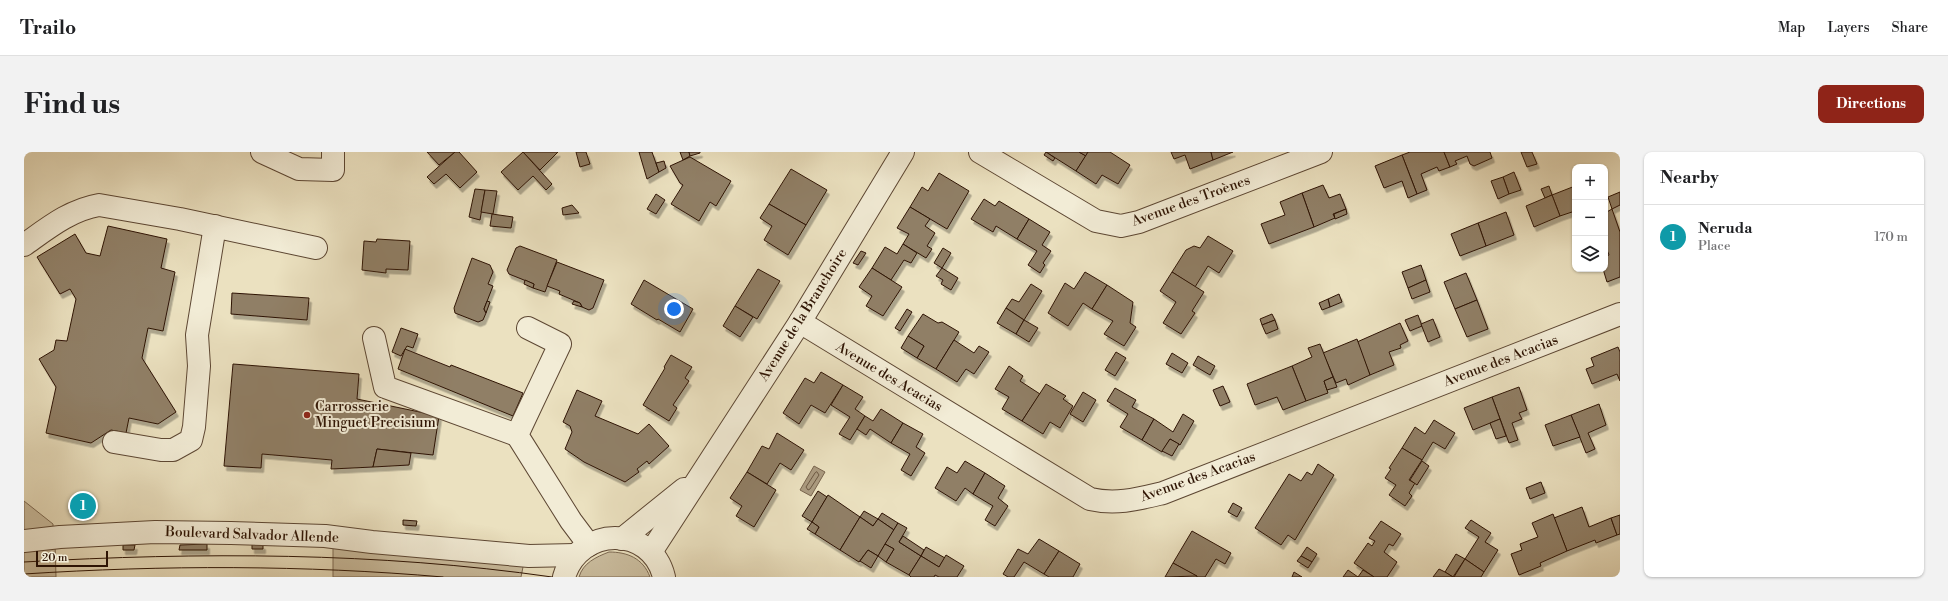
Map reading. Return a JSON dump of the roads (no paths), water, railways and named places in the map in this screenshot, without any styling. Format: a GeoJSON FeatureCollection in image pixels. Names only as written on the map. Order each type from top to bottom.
{"type":"FeatureCollection","features":[{"type":"Feature","properties":{"kind":"street"},"geometry":{"type":"LineString","coordinates":[[262,152],[299,169],[333,170],[333,152]]}},
{"type":"Feature","properties":{"kind":"street","name":"Avenue de la Branchoire"},"geometry":{"type":"LineString","coordinates":[[650,552],[800,322],[903,152]]}},
{"type":"Feature","properties":{"kind":"street","name":"Avenue des Troènes"},"geometry":{"type":"LineString","coordinates":[[980,152],[1096,221],[1121,226],[1139,222],[1321,152]]}},
{"type":"Feature","properties":{"kind":"street"},"geometry":{"type":"LineString","coordinates":[[24,244],[63,218],[86,208],[111,206],[215,226],[316,248]]}},
{"type":"Feature","properties":{"kind":"street"},"geometry":{"type":"LineString","coordinates":[[114,442],[161,450],[172,450],[191,440],[194,427],[199,366],[197,335],[215,226]]}},
{"type":"Feature","properties":{"kind":"street","name":"Avenue des Acacias"},"geometry":{"type":"LineString","coordinates":[[800,322],[1090,499],[1114,502],[1132,501],[1164,492],[1620,314]]}},
{"type":"Feature","properties":{"kind":"street"},"geometry":{"type":"LineString","coordinates":[[517,435],[560,344],[528,328]]}},
{"type":"Feature","properties":{"kind":"street"},"geometry":{"type":"LineString","coordinates":[[374,338],[385,388],[517,435],[571,521],[582,550],[568,566],[564,577]]}},
{"type":"Feature","properties":{"kind":"street","name":"Avenue de la Branchoire"},"geometry":{"type":"LineString","coordinates":[[622,539],[699,477]]}},
{"type":"Feature","properties":{"kind":"street","name":"Boulevard Salvador Allende"},"geometry":{"type":"LineString","coordinates":[[24,542],[60,537],[155,532],[231,533],[325,536],[372,542],[529,556],[582,550],[605,539],[622,539]]}},
{"type":"Feature","properties":{"kind":"street"},"geometry":{"type":"LineString","coordinates":[[622,539],[632,541],[650,552],[659,564],[664,577]]}},
{"type":"Feature","properties":{"kind":"water"},"geometry":{"type":"Polygon","coordinates":[[[814,466],[825,472],[811,496],[800,490],[814,466]]]}},
{"type":"Feature","properties":{"kind":"tram line"},"geometry":{"type":"LineString","coordinates":[[24,562],[156,557],[288,556],[421,563],[552,577]]}},
{"type":"Feature","properties":{"kind":"tram line"},"geometry":{"type":"LineString","coordinates":[[24,574],[129,569],[286,568],[443,577]]}},
{"type":"Feature","properties":{"kind":"place","name":"Carrosserie Minguet Precisium"},"geometry":{"type":"Point","coordinates":[307,415]}},
{"type":"Feature","properties":{"kind":"place","name":"Neruda"},"geometry":{"type":"Point","coordinates":[83,506]}}]}
